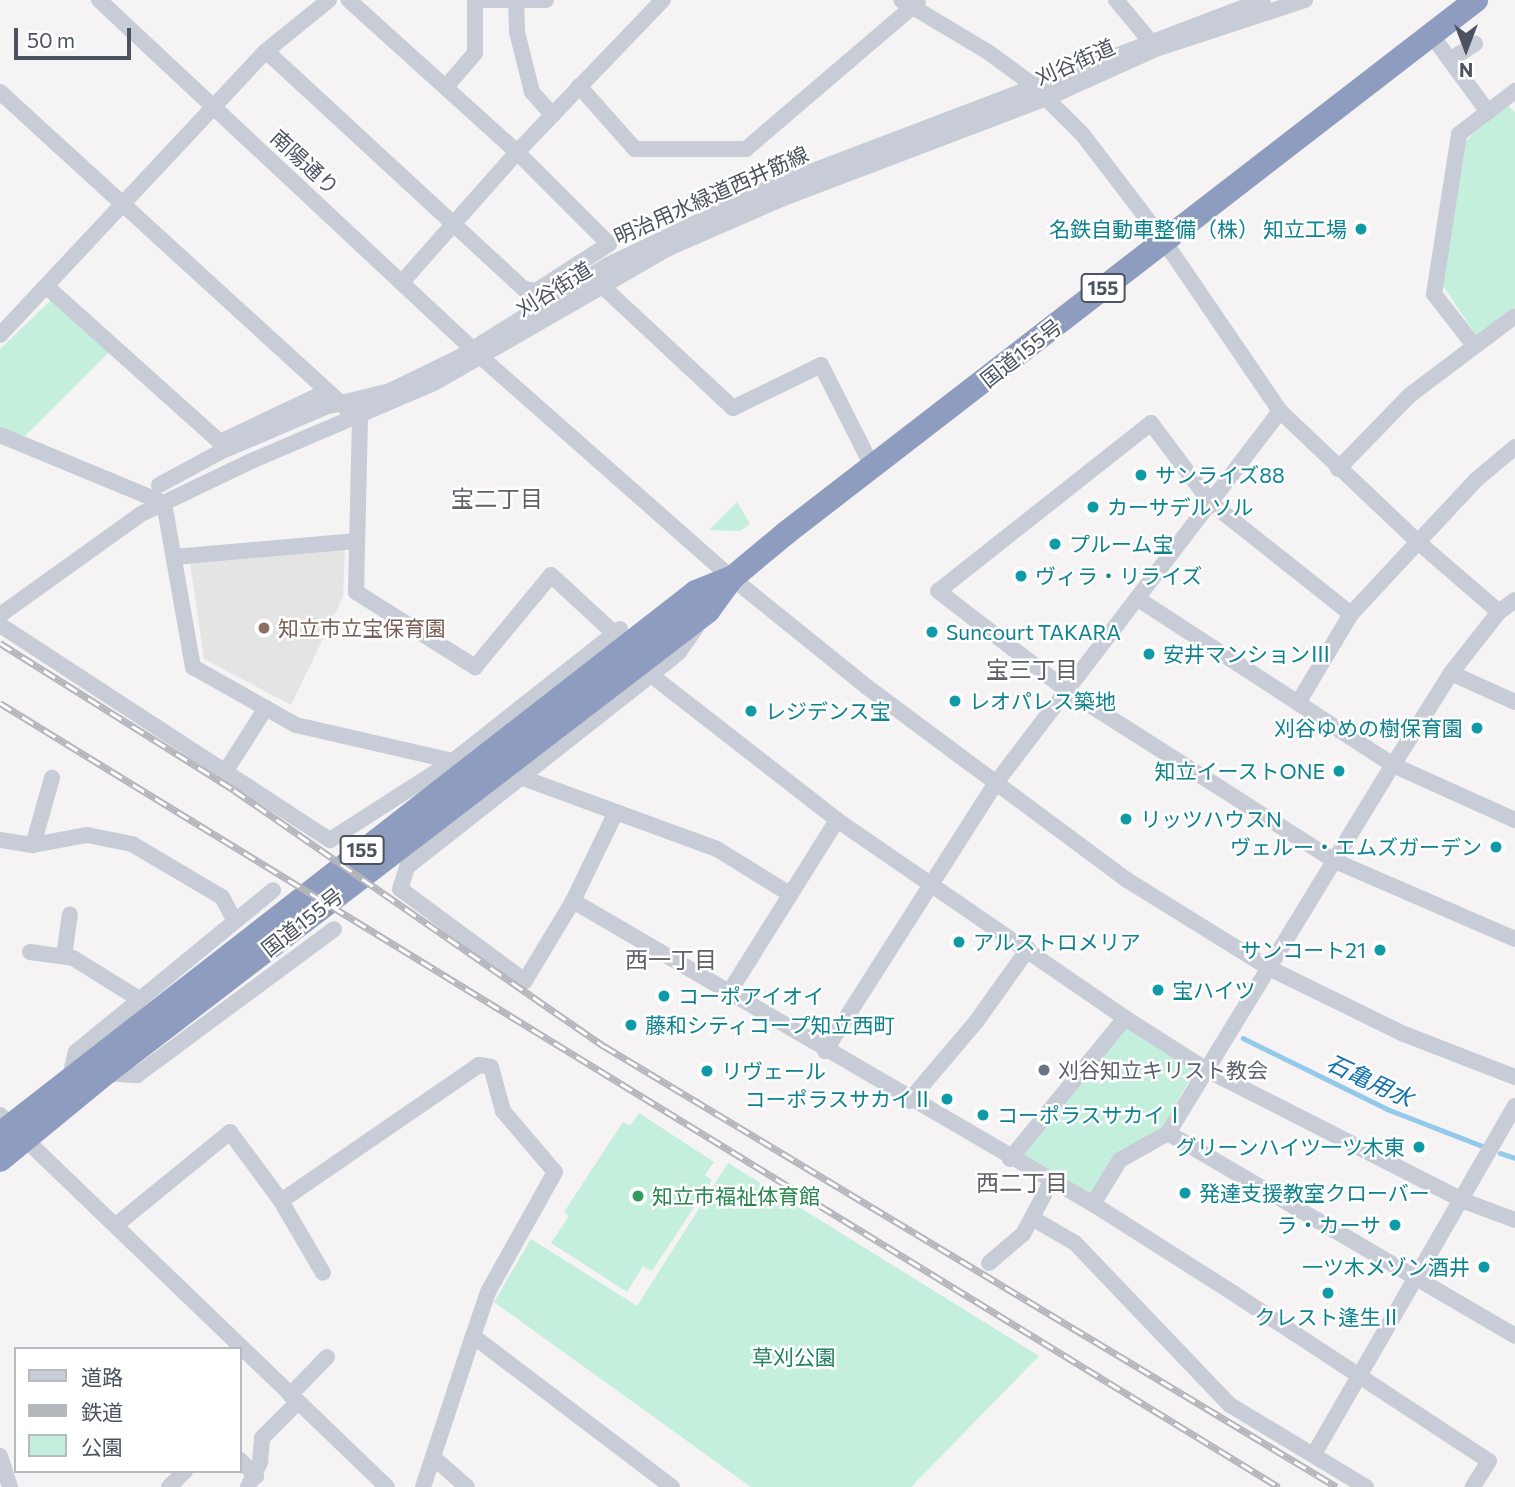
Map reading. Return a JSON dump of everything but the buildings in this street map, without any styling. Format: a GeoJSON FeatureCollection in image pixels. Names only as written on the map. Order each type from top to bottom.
{"type":"FeatureCollection","features":[{"type":"Feature","properties":{"kind":"highway","name":"国道155号"},"geometry":{"type":"LineString","coordinates":[[9,1128],[106,1073],[708,611],[732,578],[872,466],[1476,0]]}},
{"type":"Feature","properties":{"kind":"highway","name":"国道155号"},"geometry":{"type":"LineString","coordinates":[[0,1160],[9,1128],[70,1077],[696,592],[732,578]]}},
{"type":"Feature","properties":{"kind":"street","name":"南陽通り"},"geometry":{"type":"LineString","coordinates":[[99,0],[403,281],[477,353],[732,578],[995,784],[1127,880],[1269,968],[1404,1034],[1515,1077]]}},
{"type":"Feature","properties":{"kind":"street"},"geometry":{"type":"LineString","coordinates":[[0,335],[120,203],[266,51],[329,0]]}},
{"type":"Feature","properties":{"kind":"street"},"geometry":{"type":"LineString","coordinates":[[266,51],[524,289],[536,291],[609,244],[517,152],[349,0]]}},
{"type":"Feature","properties":{"kind":"street"},"geometry":{"type":"LineString","coordinates":[[446,87],[475,53],[476,0],[546,0]]}},
{"type":"Feature","properties":{"kind":"street"},"geometry":{"type":"LineString","coordinates":[[1116,0],[1153,45],[1174,43],[1305,0]]}},
{"type":"Feature","properties":{"kind":"street","name":"明治用水緑道西井筋線"},"geometry":{"type":"LineString","coordinates":[[159,485],[220,452],[339,404],[390,391],[477,353],[608,265],[686,225],[1033,85],[1153,45],[1263,0]]}},
{"type":"Feature","properties":{"kind":"street"},"geometry":{"type":"LineString","coordinates":[[516,1],[517,32],[532,92],[553,115]]}},
{"type":"Feature","properties":{"kind":"street"},"geometry":{"type":"LineString","coordinates":[[403,281],[517,152],[661,1]]}},
{"type":"Feature","properties":{"kind":"street"},"geometry":{"type":"LineString","coordinates":[[579,86],[635,149],[746,149],[911,2],[1033,85],[1083,135],[1164,241],[1280,411],[1338,470],[1499,612]]}},
{"type":"Feature","properties":{"kind":"street"},"geometry":{"type":"LineString","coordinates":[[1430,33],[1488,112]]}},
{"type":"Feature","properties":{"kind":"street"},"geometry":{"type":"LineString","coordinates":[[1450,60],[1475,44]]}},
{"type":"Feature","properties":{"kind":"street","name":"刈谷街道"},"geometry":{"type":"LineString","coordinates":[[3,608],[164,503],[360,416],[600,284],[772,203],[1047,98],[1153,45]]}},
{"type":"Feature","properties":{"kind":"street"},"geometry":{"type":"LineString","coordinates":[[1473,344],[1434,294],[1459,134],[1515,91]]}},
{"type":"Feature","properties":{"kind":"street"},"geometry":{"type":"LineString","coordinates":[[0,92],[339,404],[360,416],[356,592],[475,667],[551,575],[617,631],[453,761],[330,840],[0,625]]}},
{"type":"Feature","properties":{"kind":"street"},"geometry":{"type":"LineString","coordinates":[[600,284],[733,408],[821,365],[872,466]]}},
{"type":"Feature","properties":{"kind":"street"},"geometry":{"type":"LineString","coordinates":[[46,286],[220,442],[326,391]]}},
{"type":"Feature","properties":{"kind":"street"},"geometry":{"type":"LineString","coordinates":[[1338,470],[1410,396],[1473,344],[1515,316]]}},
{"type":"Feature","properties":{"kind":"street"},"geometry":{"type":"LineString","coordinates":[[825,1051],[995,784],[1280,411]]}},
{"type":"Feature","properties":{"kind":"street"},"geometry":{"type":"LineString","coordinates":[[1351,614],[1211,503],[1151,423],[938,591],[1068,691],[1335,861],[1515,939]]}},
{"type":"Feature","properties":{"kind":"street"},"geometry":{"type":"LineString","coordinates":[[0,435],[164,503],[193,667],[296,725],[453,761]]}},
{"type":"Feature","properties":{"kind":"street"},"geometry":{"type":"LineString","coordinates":[[1298,703],[1351,614],[1476,480],[1515,447]]}},
{"type":"Feature","properties":{"kind":"street"},"geometry":{"type":"LineString","coordinates":[[174,556],[356,541]]}},
{"type":"Feature","properties":{"kind":"street"},"geometry":{"type":"LineString","coordinates":[[1138,599],[1392,765],[1515,820]]}},
{"type":"Feature","properties":{"kind":"street"},"geometry":{"type":"LineString","coordinates":[[1093,1204],[1120,1160],[1168,1133],[1451,673],[1499,612],[1515,600]]}},
{"type":"Feature","properties":{"kind":"street"},"geometry":{"type":"LineString","coordinates":[[616,812],[573,901],[524,981],[400,889],[407,867],[523,778],[679,652],[708,611]]}},
{"type":"Feature","properties":{"kind":"street"},"geometry":{"type":"LineString","coordinates":[[1451,673],[1515,702]]}},
{"type":"Feature","properties":{"kind":"street"},"geometry":{"type":"LineString","coordinates":[[651,675],[837,820],[1125,1018],[1207,1070],[1464,1202],[1515,1220]]}},
{"type":"Feature","properties":{"kind":"street"},"geometry":{"type":"LineString","coordinates":[[225,772],[266,708]]}},
{"type":"Feature","properties":{"kind":"street"},"geometry":{"type":"LineString","coordinates":[[33,845],[52,778]]}},
{"type":"Feature","properties":{"kind":"street"},"geometry":{"type":"LineString","coordinates":[[523,778],[716,849],[788,893]]}},
{"type":"Feature","properties":{"kind":"street"},"geometry":{"type":"LineString","coordinates":[[728,994],[788,893],[837,820]]}},
{"type":"Feature","properties":{"kind":"street"},"geometry":{"type":"LineString","coordinates":[[0,841],[33,845],[87,835],[132,844],[222,897],[235,921]]}},
{"type":"Feature","properties":{"kind":"street"},"geometry":{"type":"LineString","coordinates":[[70,1077],[76,1052],[273,890]]}},
{"type":"Feature","properties":{"kind":"street"},"geometry":{"type":"LineString","coordinates":[[573,901],[909,1101],[1093,1204],[1360,1376],[1489,1461],[1473,1487]]}},
{"type":"Feature","properties":{"kind":"street"},"geometry":{"type":"LineString","coordinates":[[64,956],[70,914]]}},
{"type":"Feature","properties":{"kind":"street"},"geometry":{"type":"LineString","coordinates":[[106,1073],[137,1075],[334,929]]}},
{"type":"Feature","properties":{"kind":"street"},"geometry":{"type":"LineString","coordinates":[[909,1101],[976,1022],[1028,949]]}},
{"type":"Feature","properties":{"kind":"street"},"geometry":{"type":"LineString","coordinates":[[30,952],[64,956],[139,999]]}},
{"type":"Feature","properties":{"kind":"street"},"geometry":{"type":"LineString","coordinates":[[1010,1159],[1125,1018]]}},
{"type":"Feature","properties":{"kind":"street"},"geometry":{"type":"LineString","coordinates":[[281,1201],[480,1065],[491,1067],[503,1111],[555,1172],[488,1292],[422,1487]]}},
{"type":"Feature","properties":{"kind":"street"},"geometry":{"type":"LineString","coordinates":[[1314,1454],[1464,1202],[1515,1106]]}},
{"type":"Feature","properties":{"kind":"street"},"geometry":{"type":"LineString","coordinates":[[9,1128],[116,1225],[242,1347]]}},
{"type":"Feature","properties":{"kind":"street"},"geometry":{"type":"LineString","coordinates":[[116,1225],[230,1132],[281,1201],[323,1273]]}},
{"type":"Feature","properties":{"kind":"street"},"geometry":{"type":"LineString","coordinates":[[1168,1133],[1515,1336]]}},
{"type":"Feature","properties":{"kind":"street"},"geometry":{"type":"LineString","coordinates":[[989,1263],[1023,1234],[1051,1182]]}},
{"type":"Feature","properties":{"kind":"street"},"geometry":{"type":"LineString","coordinates":[[1032,1218],[1076,1243],[1230,1405],[1366,1487]]}},
{"type":"Feature","properties":{"kind":"street"},"geometry":{"type":"LineString","coordinates":[[473,1336],[672,1487]]}},
{"type":"Feature","properties":{"kind":"street"},"geometry":{"type":"LineString","coordinates":[[242,1347],[387,1487]]}},
{"type":"Feature","properties":{"kind":"street"},"geometry":{"type":"LineString","coordinates":[[252,1481],[262,1438],[327,1357]]}},
{"type":"Feature","properties":{"kind":"street"},"geometry":{"type":"LineString","coordinates":[[0,1456],[10,1487]]}},
{"type":"Feature","properties":{"kind":"street"},"geometry":{"type":"LineString","coordinates":[[434,1458],[467,1487]]}},
{"type":"Feature","properties":{"kind":"street"},"geometry":{"type":"LineString","coordinates":[[242,1464],[252,1481]]}},
{"type":"Feature","properties":{"kind":"street"},"geometry":{"type":"LineString","coordinates":[[169,1487],[183,1473]]}},
{"type":"Feature","properties":{"kind":"shaded area","name":"知立市立宝保育園"},"geometry":{"type":"Polygon","coordinates":[[[340,547],[345,552],[343,597],[291,705],[204,659],[190,563],[340,547]]]}},
{"type":"Feature","properties":{"kind":"green space"},"geometry":{"type":"Polygon","coordinates":[[[1507,104],[1515,113],[1515,307],[1476,335],[1441,283],[1464,142],[1507,104]]]}},
{"type":"Feature","properties":{"kind":"green space"},"geometry":{"type":"Polygon","coordinates":[[[52,299],[110,351],[25,436],[0,428],[0,349],[52,299]]]}},
{"type":"Feature","properties":{"kind":"green space"},"geometry":{"type":"Polygon","coordinates":[[[737,502],[750,524],[740,531],[709,530],[737,502]]]}},
{"type":"Feature","properties":{"kind":"green space"},"geometry":{"type":"Polygon","coordinates":[[[1127,1027],[1195,1071],[1163,1126],[1115,1156],[1090,1197],[1020,1159],[1127,1027]]]}},
{"type":"Feature","properties":{"kind":"green space","name":"知立市福祉体育館"},"geometry":{"type":"Polygon","coordinates":[[[639,1113],[714,1162],[705,1175],[712,1180],[652,1271],[643,1266],[627,1292],[551,1243],[569,1216],[564,1212],[623,1122],[630,1126],[639,1113]]]}},
{"type":"Feature","properties":{"kind":"green space","name":"草刈公園"},"geometry":{"type":"Polygon","coordinates":[[[728,1163],[1039,1356],[911,1487],[751,1487],[494,1302],[531,1239],[637,1306],[728,1163]]]}},
{"type":"Feature","properties":{"kind":"waterway","name":"石亀用水"},"geometry":{"type":"LineString","coordinates":[[1243,1038],[1387,1109],[1485,1147]]}},
{"type":"Feature","properties":{"kind":"waterway","name":"石亀用水"},"geometry":{"type":"LineString","coordinates":[[1500,1153],[1515,1158]]}},
{"type":"Feature","properties":{"kind":"railway"},"geometry":{"type":"LineString","coordinates":[[0,643],[234,790],[604,1046],[1337,1487]]}},
{"type":"Feature","properties":{"kind":"railway"},"geometry":{"type":"LineString","coordinates":[[0,703],[1279,1487]]}},
{"type":"Feature","properties":{"kind":"place","name":"名鉄自動車整備（株） 知立工場"},"geometry":{"type":"Point","coordinates":[1361,229]}},
{"type":"Feature","properties":{"kind":"place","name":"サンライズ88"},"geometry":{"type":"Point","coordinates":[1141,475]}},
{"type":"Feature","properties":{"kind":"place","name":"カーサデルソル"},"geometry":{"type":"Point","coordinates":[1093,507]}},
{"type":"Feature","properties":{"kind":"place","name":"プルーム宝"},"geometry":{"type":"Point","coordinates":[1055,544]}},
{"type":"Feature","properties":{"kind":"place","name":"ヴィラ・リライズ"},"geometry":{"type":"Point","coordinates":[1021,576]}},
{"type":"Feature","properties":{"kind":"place","name":"知立市立宝保育園"},"geometry":{"type":"Point","coordinates":[264,628]}},
{"type":"Feature","properties":{"kind":"place","name":"Suncourt TAKARA"},"geometry":{"type":"Point","coordinates":[932,632]}},
{"type":"Feature","properties":{"kind":"place","name":"安井マンションⅢ"},"geometry":{"type":"Point","coordinates":[1149,654]}},
{"type":"Feature","properties":{"kind":"place","name":"レオパレス築地"},"geometry":{"type":"Point","coordinates":[955,701]}},
{"type":"Feature","properties":{"kind":"place","name":"レジデンス宝"},"geometry":{"type":"Point","coordinates":[751,711]}},
{"type":"Feature","properties":{"kind":"place","name":"刈谷ゆめの樹保育園"},"geometry":{"type":"Point","coordinates":[1477,728]}},
{"type":"Feature","properties":{"kind":"place","name":"知立イーストONE"},"geometry":{"type":"Point","coordinates":[1339,771]}},
{"type":"Feature","properties":{"kind":"place","name":"リッツハウスN"},"geometry":{"type":"Point","coordinates":[1126,819]}},
{"type":"Feature","properties":{"kind":"place","name":"ヴェルー・エムズガーデン"},"geometry":{"type":"Point","coordinates":[1496,847]}},
{"type":"Feature","properties":{"kind":"place","name":"アルストロメリア"},"geometry":{"type":"Point","coordinates":[959,942]}},
{"type":"Feature","properties":{"kind":"place","name":"サンコート21"},"geometry":{"type":"Point","coordinates":[1380,950]}},
{"type":"Feature","properties":{"kind":"place","name":"宝ハイツ"},"geometry":{"type":"Point","coordinates":[1158,990]}},
{"type":"Feature","properties":{"kind":"place","name":"コーポアイオイ"},"geometry":{"type":"Point","coordinates":[664,996]}},
{"type":"Feature","properties":{"kind":"place","name":"藤和シティコープ知立西町"},"geometry":{"type":"Point","coordinates":[631,1025]}},
{"type":"Feature","properties":{"kind":"place","name":"刈谷知立キリスト教会"},"geometry":{"type":"Point","coordinates":[1044,1070]}},
{"type":"Feature","properties":{"kind":"place","name":"リヴェール"},"geometry":{"type":"Point","coordinates":[707,1071]}},
{"type":"Feature","properties":{"kind":"place","name":"コーポラスサカイⅡ"},"geometry":{"type":"Point","coordinates":[947,1099]}},
{"type":"Feature","properties":{"kind":"place","name":"コーポラスサカイⅠ"},"geometry":{"type":"Point","coordinates":[983,1115]}},
{"type":"Feature","properties":{"kind":"place","name":"グリーンハイツ一ツ木東"},"geometry":{"type":"Point","coordinates":[1419,1147]}},
{"type":"Feature","properties":{"kind":"place","name":"発達支援教室クローバー"},"geometry":{"type":"Point","coordinates":[1185,1193]}},
{"type":"Feature","properties":{"kind":"place","name":"知立市福祉体育館"},"geometry":{"type":"Point","coordinates":[638,1196]}},
{"type":"Feature","properties":{"kind":"place","name":"ラ・カーサ"},"geometry":{"type":"Point","coordinates":[1395,1225]}},
{"type":"Feature","properties":{"kind":"place","name":"一ツ木メゾン酒井"},"geometry":{"type":"Point","coordinates":[1484,1267]}},
{"type":"Feature","properties":{"kind":"place","name":"クレスト逢生Ⅱ"},"geometry":{"type":"Point","coordinates":[1328,1293]}},
{"type":"Feature","properties":{"kind":"district","name":"宝二丁目"},"geometry":{"type":"Point","coordinates":[497,498]}},
{"type":"Feature","properties":{"kind":"district","name":"宝三丁目"},"geometry":{"type":"Point","coordinates":[1032,669]}},
{"type":"Feature","properties":{"kind":"district","name":"西一丁目"},"geometry":{"type":"Point","coordinates":[671,959]}},
{"type":"Feature","properties":{"kind":"district","name":"西二丁目"},"geometry":{"type":"Point","coordinates":[1022,1182]}}]}
